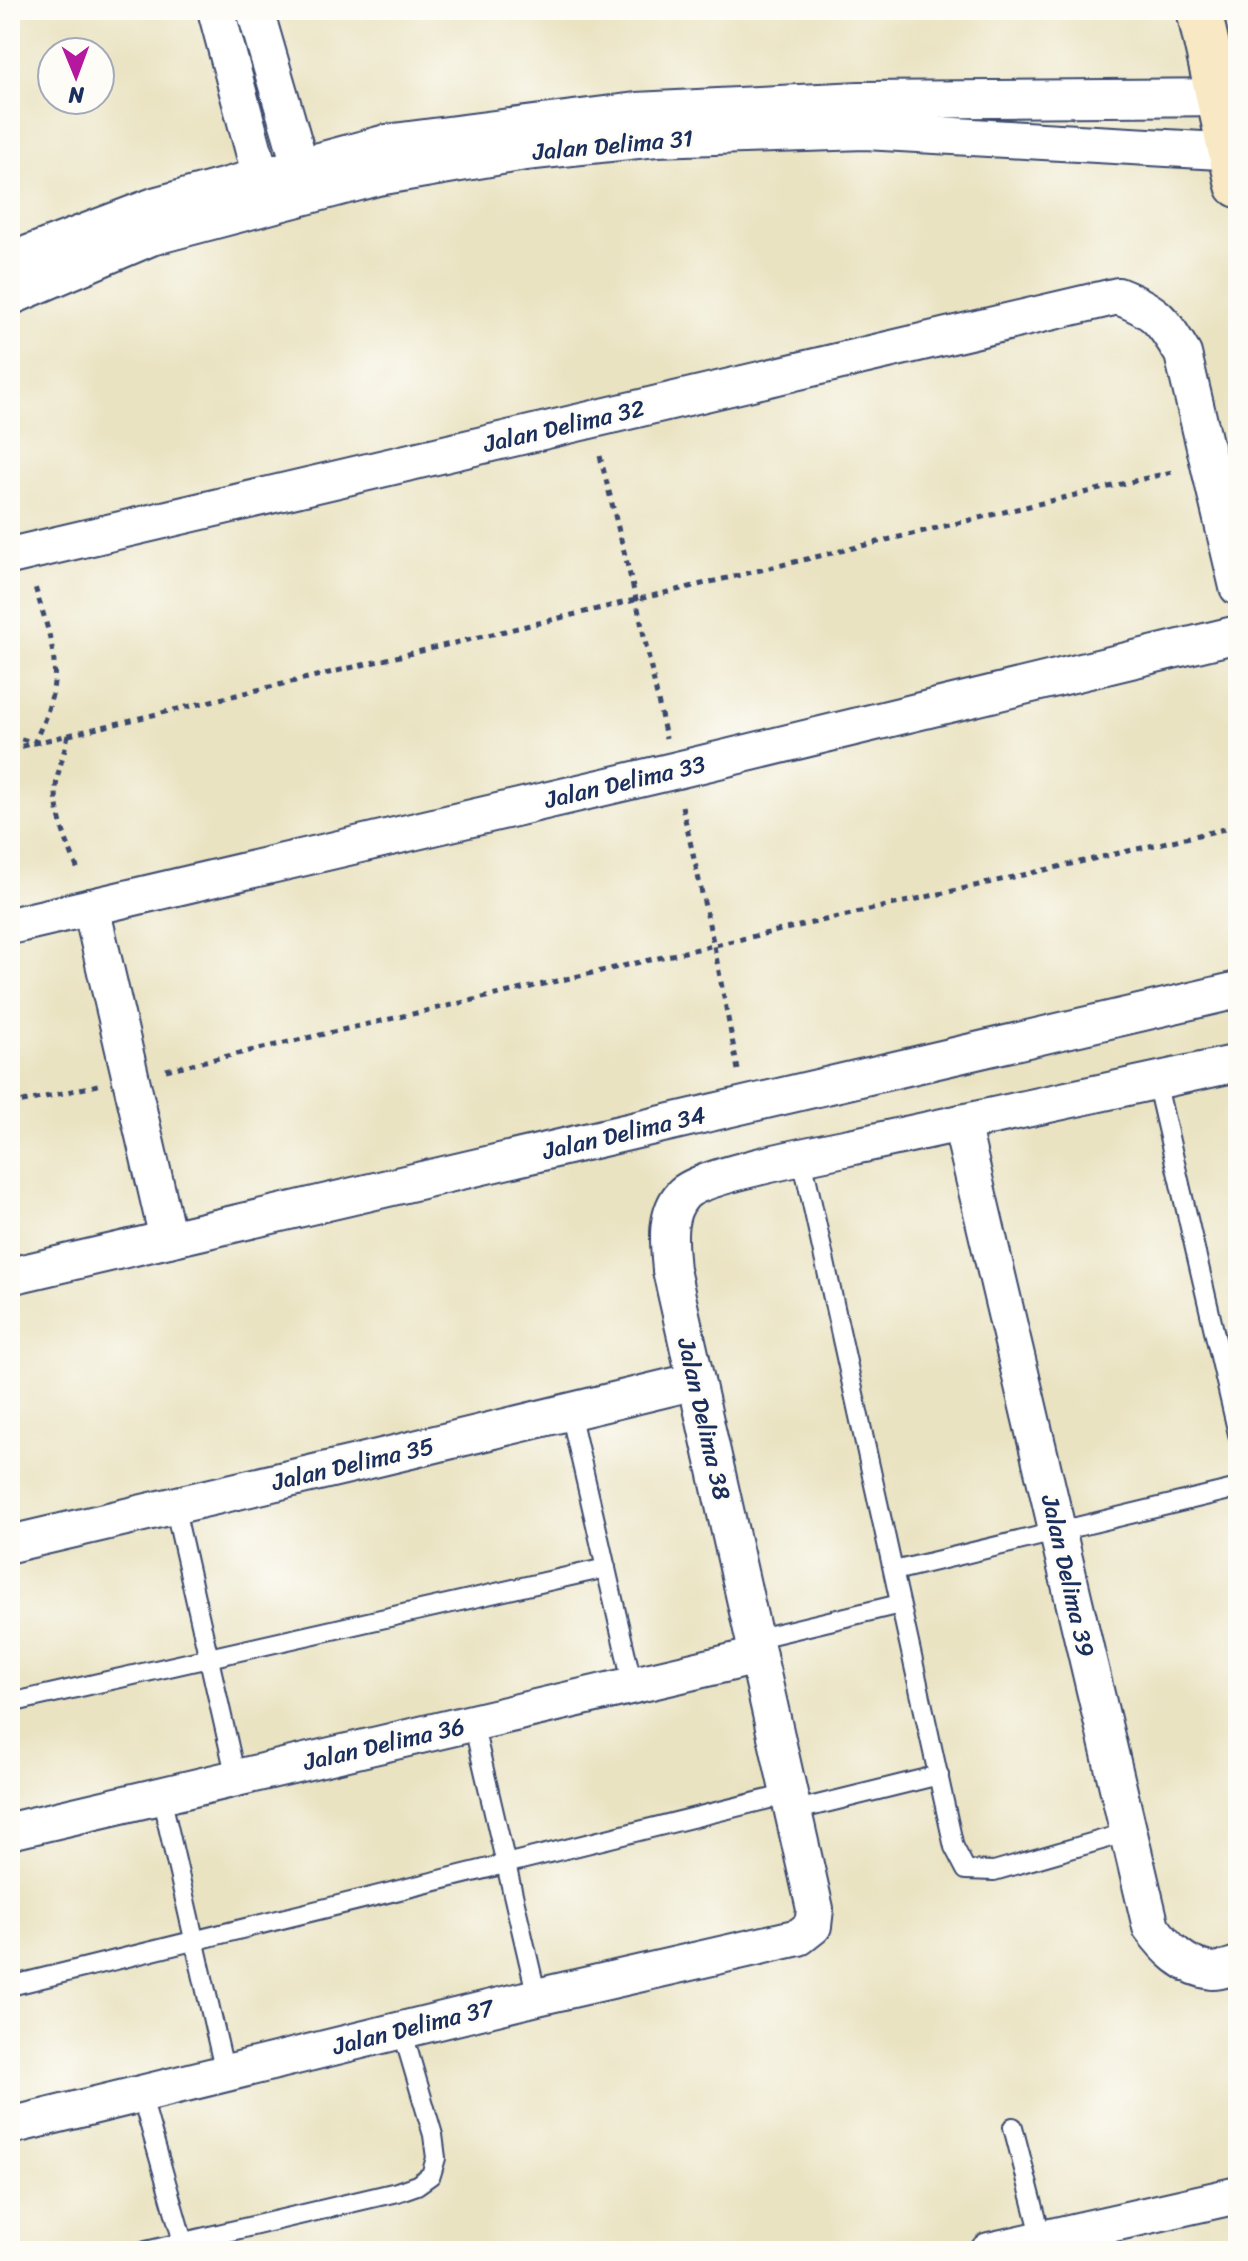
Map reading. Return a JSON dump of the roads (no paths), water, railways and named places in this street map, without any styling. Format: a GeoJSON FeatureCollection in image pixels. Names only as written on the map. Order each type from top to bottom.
{"type":"FeatureCollection","features":[{"type":"Feature","properties":{"kind":"street"},"geometry":{"type":"LineString","coordinates":[[216,10],[264,191]]}},
{"type":"Feature","properties":{"kind":"street"},"geometry":{"type":"LineString","coordinates":[[255,10],[305,180]]}},
{"type":"Feature","properties":{"kind":"street"},"geometry":{"type":"LineString","coordinates":[[1199,10],[1228,97],[1235,163]]}},
{"type":"Feature","properties":{"kind":"street","name":"Jalan Delima 31"},"geometry":{"type":"LineString","coordinates":[[10,297],[264,191],[305,180],[386,143],[636,111],[860,100],[1228,97]]}},
{"type":"Feature","properties":{"kind":"street","name":"Jalan Delima 31"},"geometry":{"type":"LineString","coordinates":[[305,180],[378,177],[510,154],[656,138],[865,131],[1235,163]]}},
{"type":"Feature","properties":{"kind":"street","name":"Jalan Delima 31"},"geometry":{"type":"LineString","coordinates":[[10,261],[157,205],[264,191]]}},
{"type":"Feature","properties":{"kind":"street","name":"Jalan Delima 32"},"geometry":{"type":"LineString","coordinates":[[18,554],[1118,296],[1145,307],[1166,326],[1183,354],[1238,587]]}},
{"type":"Feature","properties":{"kind":"street","name":"Jalan Delima 33"},"geometry":{"type":"LineString","coordinates":[[10,926],[673,771],[1238,634]]}},
{"type":"Feature","properties":{"kind":"street"},"geometry":{"type":"LineString","coordinates":[[91,907],[168,1239]]}},
{"type":"Feature","properties":{"kind":"street","name":"Jalan Delima 34"},"geometry":{"type":"LineString","coordinates":[[10,1276],[1238,990]]}},
{"type":"Feature","properties":{"kind":"street","name":"Jalan Delima 38"},"geometry":{"type":"LineString","coordinates":[[813,1926],[815,1909],[671,1270],[671,1216],[684,1193],[708,1180],[1238,1063]]}},
{"type":"Feature","properties":{"kind":"street","name":"Jalan Delima 39"},"geometry":{"type":"LineString","coordinates":[[961,1123],[1151,1927],[1166,1948],[1187,1963],[1214,1971],[1238,1965]]}},
{"type":"Feature","properties":{"kind":"street","name":"Jalan Delima 35"},"geometry":{"type":"LineString","coordinates":[[10,1544],[696,1381]]}},
{"type":"Feature","properties":{"kind":"street","name":"Jalan Delima 36"},"geometry":{"type":"LineString","coordinates":[[10,1831],[633,1686],[756,1648]]}},
{"type":"Feature","properties":{"kind":"street","name":"Jalan Delima 37"},"geometry":{"type":"LineString","coordinates":[[10,2126],[537,1997],[799,1937],[813,1926]]}},
{"type":"Feature","properties":{"kind":"street"},"geometry":{"type":"LineString","coordinates":[[989,2251],[1238,2195]]}},
{"type":"Feature","properties":{"kind":"lane"},"geometry":{"type":"LineString","coordinates":[[1156,1081],[1238,1434]]}},
{"type":"Feature","properties":{"kind":"lane"},"geometry":{"type":"LineString","coordinates":[[802,1158],[954,1847],[966,1870],[994,1871],[1129,1832]]}},
{"type":"Feature","properties":{"kind":"lane"},"geometry":{"type":"LineString","coordinates":[[570,1412],[633,1686]]}},
{"type":"Feature","properties":{"kind":"lane"},"geometry":{"type":"LineString","coordinates":[[894,1571],[1238,1488]]}},
{"type":"Feature","properties":{"kind":"lane"},"geometry":{"type":"LineString","coordinates":[[174,1505],[236,1778]]}},
{"type":"Feature","properties":{"kind":"lane"},"geometry":{"type":"LineString","coordinates":[[10,1703],[606,1568]]}},
{"type":"Feature","properties":{"kind":"lane"},"geometry":{"type":"LineString","coordinates":[[756,1648],[900,1604]]}},
{"type":"Feature","properties":{"kind":"lane"},"geometry":{"type":"LineString","coordinates":[[473,1723],[537,1997]]}},
{"type":"Feature","properties":{"kind":"lane"},"geometry":{"type":"LineString","coordinates":[[10,1986],[507,1864],[791,1802],[939,1775]]}},
{"type":"Feature","properties":{"kind":"lane"},"geometry":{"type":"LineString","coordinates":[[161,1796],[225,2073]]}},
{"type":"Feature","properties":{"kind":"lane"},"geometry":{"type":"LineString","coordinates":[[146,2251],[397,2192],[417,2185],[431,2175],[436,2158],[433,2135],[402,2030]]}},
{"type":"Feature","properties":{"kind":"lane"},"geometry":{"type":"LineString","coordinates":[[141,2094],[183,2242]]}},
{"type":"Feature","properties":{"kind":"lane"},"geometry":{"type":"LineString","coordinates":[[1013,2127],[1042,2239]]}}]}
